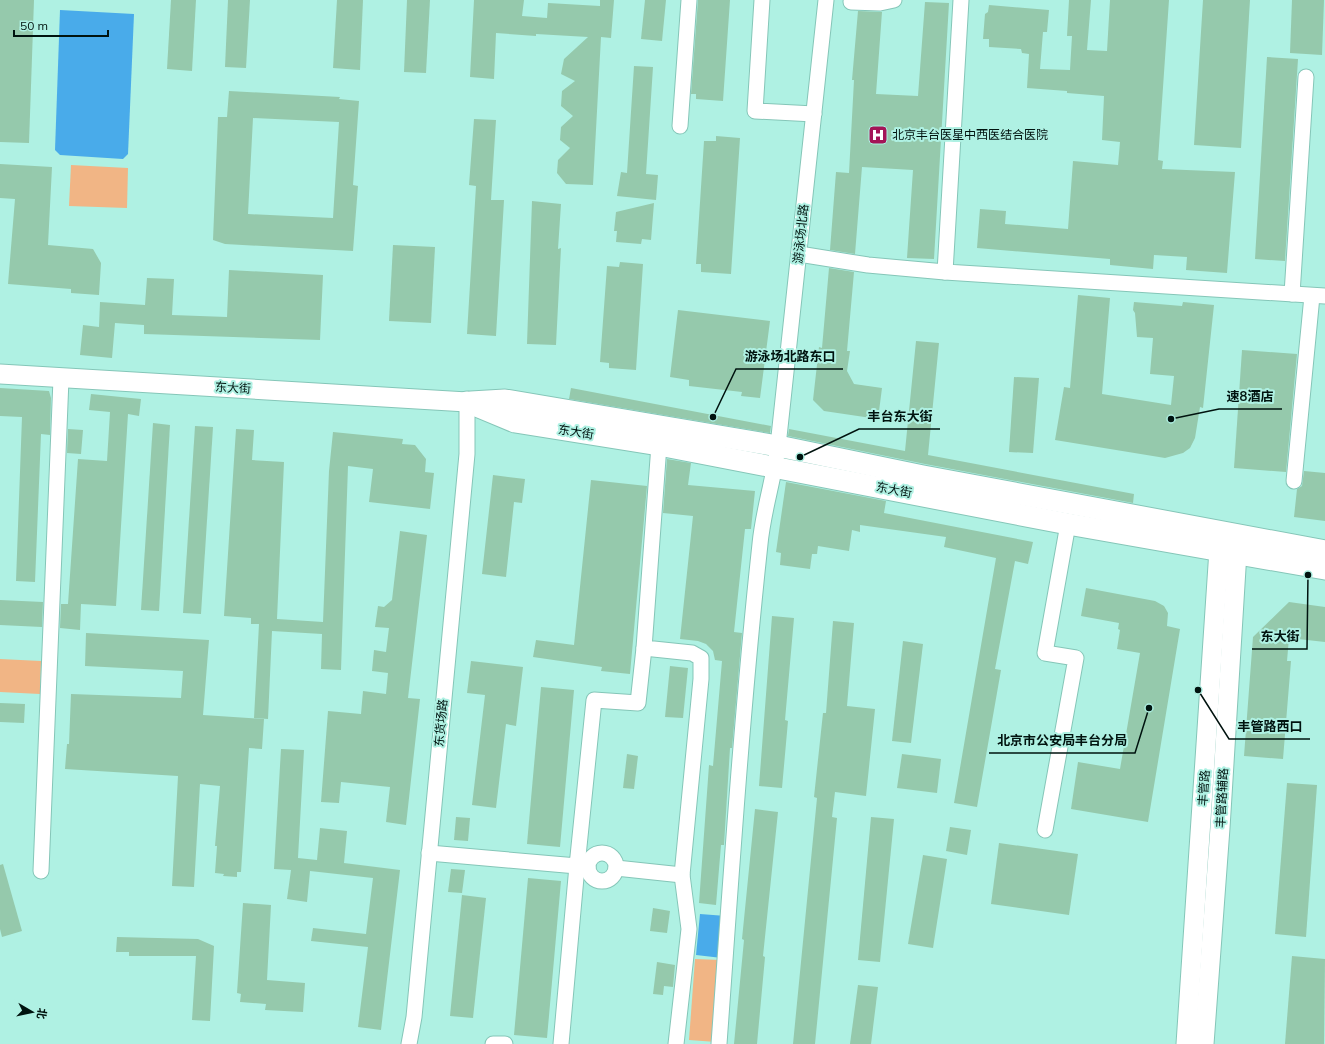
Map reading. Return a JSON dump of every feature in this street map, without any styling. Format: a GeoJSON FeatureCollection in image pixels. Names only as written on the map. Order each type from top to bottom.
{"type":"FeatureCollection","features":[{"type":"Feature","properties":{"kind":"main road","name":"东大街"},"geometry":{"type":"LineString","coordinates":[[467,402],[505,400],[778,446],[923,476],[1225,544],[1325,569]]}},
{"type":"Feature","properties":{"kind":"main road","name":"东大街"},"geometry":{"type":"LineString","coordinates":[[467,402],[515,422],[659,445],[1068,524],[1225,544],[1325,551]]}},
{"type":"Feature","properties":{"kind":"street"},"geometry":{"type":"LineString","coordinates":[[680,126],[689,0]]}},
{"type":"Feature","properties":{"kind":"street"},"geometry":{"type":"LineString","coordinates":[[762,0],[755,111],[814,114]]}},
{"type":"Feature","properties":{"kind":"street","name":"游泳场北路"},"geometry":{"type":"LineString","coordinates":[[719,1044],[746,679],[760,541],[778,446],[826,0]]}},
{"type":"Feature","properties":{"kind":"street"},"geometry":{"type":"LineString","coordinates":[[851,2],[880,3],[894,0]]}},
{"type":"Feature","properties":{"kind":"street"},"geometry":{"type":"LineString","coordinates":[[945,272],[961,0]]}},
{"type":"Feature","properties":{"kind":"street"},"geometry":{"type":"LineString","coordinates":[[1292,294],[1306,78]]}},
{"type":"Feature","properties":{"kind":"street"},"geometry":{"type":"LineString","coordinates":[[799,254],[868,264],[945,272],[1318,296],[1294,481]]}},
{"type":"Feature","properties":{"kind":"street","name":"东大街"},"geometry":{"type":"LineString","coordinates":[[0,374],[61,379],[467,402]]}},
{"type":"Feature","properties":{"kind":"street"},"geometry":{"type":"LineString","coordinates":[[41,871],[61,379]]}},
{"type":"Feature","properties":{"kind":"street","name":"东货场路"},"geometry":{"type":"LineString","coordinates":[[409,1044],[414,1017],[467,454],[467,402]]}},
{"type":"Feature","properties":{"kind":"street"},"geometry":{"type":"LineString","coordinates":[[561,1044],[583,866],[594,700],[638,703],[644,648],[659,445]]}},
{"type":"Feature","properties":{"kind":"street"},"geometry":{"type":"LineString","coordinates":[[1045,830],[1076,658],[1045,653],[1068,524]]}},
{"type":"Feature","properties":{"kind":"street","name":"丰管路辅路"},"geometry":{"type":"LineString","coordinates":[[1204,1044],[1220,828],[1225,544]]}},
{"type":"Feature","properties":{"kind":"street","name":"丰管路"},"geometry":{"type":"LineString","coordinates":[[1186,1044],[1198,867],[1225,544]]}},
{"type":"Feature","properties":{"kind":"street"},"geometry":{"type":"LineString","coordinates":[[644,648],[692,653],[701,658],[701,679],[682,875],[689,929],[676,1044]]}},
{"type":"Feature","properties":{"kind":"street"},"geometry":{"type":"LineString","coordinates":[[1198,867],[1220,828]]}},
{"type":"Feature","properties":{"kind":"street"},"geometry":{"type":"LineString","coordinates":[[429,854],[583,866],[593,857],[605,853],[613,858],[616,868],[682,875]]}},
{"type":"Feature","properties":{"kind":"street"},"geometry":{"type":"LineString","coordinates":[[493,1044],[505,1044]]}},
{"type":"Feature","properties":{"kind":"shaded area"},"geometry":{"type":"Polygon","coordinates":[[[71,165],[128,168],[127,208],[69,206],[71,165]]]}},
{"type":"Feature","properties":{"kind":"shaded area"},"geometry":{"type":"Polygon","coordinates":[[[0,659],[41,661],[40,694],[0,692],[0,659]]]}},
{"type":"Feature","properties":{"kind":"shaded area"},"geometry":{"type":"Polygon","coordinates":[[[695,959],[721,960],[716,1042],[689,1040],[695,959]]]}},
{"type":"Feature","properties":{"kind":"water"},"geometry":{"type":"Polygon","coordinates":[[[60,10],[134,14],[128,154],[123,159],[60,155],[55,150],[60,10]]]}},
{"type":"Feature","properties":{"kind":"water"},"geometry":{"type":"Polygon","coordinates":[[[700,914],[726,916],[722,958],[696,955],[700,914]]]}},
{"type":"Feature","properties":{"kind":"building"},"geometry":{"type":"Polygon","coordinates":[[[0,0],[34,0],[29,143],[0,142],[0,0]]]}},
{"type":"Feature","properties":{"kind":"building"},"geometry":{"type":"Polygon","coordinates":[[[171,0],[196,0],[192,71],[167,69],[171,0]]]}},
{"type":"Feature","properties":{"kind":"building"},"geometry":{"type":"Polygon","coordinates":[[[228,0],[250,0],[246,68],[225,67],[228,0]]]}},
{"type":"Feature","properties":{"kind":"building"},"geometry":{"type":"Polygon","coordinates":[[[337,0],[363,0],[360,70],[333,68],[337,0]]]}},
{"type":"Feature","properties":{"kind":"building"},"geometry":{"type":"Polygon","coordinates":[[[407,0],[430,0],[426,73],[404,72],[407,0]]]}},
{"type":"Feature","properties":{"kind":"building"},"geometry":{"type":"Polygon","coordinates":[[[474,0],[524,0],[522,16],[547,18],[548,3],[600,6],[600,0],[614,0],[611,38],[601,37],[593,185],[566,184],[557,173],[558,160],[570,148],[560,140],[561,127],[573,116],[561,106],[562,91],[575,81],[561,74],[564,59],[588,37],[536,34],[536,36],[496,33],[494,79],[470,77],[474,0]]]}},
{"type":"Feature","properties":{"kind":"building"},"geometry":{"type":"Polygon","coordinates":[[[645,0],[666,0],[662,41],[641,39],[645,0]]]}},
{"type":"Feature","properties":{"kind":"building"},"geometry":{"type":"Polygon","coordinates":[[[698,0],[730,0],[723,101],[696,99],[696,94],[691,94],[698,0]]]}},
{"type":"Feature","properties":{"kind":"building"},"geometry":{"type":"Polygon","coordinates":[[[1069,0],[1091,0],[1087,50],[1107,51],[1110,0],[1169,0],[1158,160],[1163,161],[1162,169],[1235,172],[1227,273],[1186,270],[1187,257],[1154,255],[1153,269],[1110,265],[1110,259],[977,248],[980,209],[1006,211],[1005,224],[1068,229],[1073,161],[1118,165],[1120,142],[1102,140],[1104,96],[1027,88],[1029,54],[1022,53],[1021,49],[989,47],[989,39],[983,39],[985,14],[988,12],[989,5],[1049,10],[1047,32],[1043,32],[1040,69],[1070,70],[1072,36],[1067,36],[1069,0]]]}},
{"type":"Feature","properties":{"kind":"building"},"geometry":{"type":"Polygon","coordinates":[[[1203,0],[1250,0],[1241,148],[1194,145],[1203,0]]]}},
{"type":"Feature","properties":{"kind":"building"},"geometry":{"type":"Polygon","coordinates":[[[1292,0],[1324,0],[1322,55],[1290,53],[1292,0]]]}},
{"type":"Feature","properties":{"kind":"building"},"geometry":{"type":"Polygon","coordinates":[[[925,2],[949,3],[934,259],[907,258],[913,170],[862,167],[855,254],[830,250],[836,172],[849,173],[854,80],[852,80],[858,11],[882,12],[876,94],[918,96],[925,2]]]}},
{"type":"Feature","properties":{"kind":"building"},"geometry":{"type":"Polygon","coordinates":[[[1267,57],[1298,59],[1285,261],[1255,259],[1267,57]]]}},
{"type":"Feature","properties":{"kind":"building"},"geometry":{"type":"Polygon","coordinates":[[[634,66],[653,67],[646,174],[658,175],[656,200],[617,196],[621,172],[627,173],[634,66]]]}},
{"type":"Feature","properties":{"kind":"building"},"geometry":{"type":"Polygon","coordinates":[[[229,91],[340,97],[339,99],[359,101],[353,185],[358,186],[353,251],[225,244],[213,240],[218,117],[227,117],[229,91]],[[253,118],[248,214],[333,218],[339,122],[253,118]]]}},
{"type":"Feature","properties":{"kind":"building"},"geometry":{"type":"Polygon","coordinates":[[[474,119],[496,120],[491,200],[504,200],[496,336],[467,334],[476,186],[469,185],[474,119]]]}},
{"type":"Feature","properties":{"kind":"building"},"geometry":{"type":"Polygon","coordinates":[[[716,136],[740,138],[731,274],[701,272],[701,264],[696,264],[704,141],[716,141],[716,136]]]}},
{"type":"Feature","properties":{"kind":"building"},"geometry":{"type":"Polygon","coordinates":[[[0,164],[52,167],[48,245],[93,249],[101,263],[99,295],[71,293],[71,289],[8,284],[15,199],[0,198],[0,164]]]}},
{"type":"Feature","properties":{"kind":"building"},"geometry":{"type":"Polygon","coordinates":[[[532,201],[561,204],[558,249],[561,248],[556,345],[527,344],[532,201]]]}},
{"type":"Feature","properties":{"kind":"building"},"geometry":{"type":"Polygon","coordinates":[[[654,203],[651,240],[642,239],[641,244],[616,242],[617,231],[614,231],[616,212],[654,203]]]}},
{"type":"Feature","properties":{"kind":"building"},"geometry":{"type":"Polygon","coordinates":[[[393,245],[435,247],[431,323],[389,321],[393,245]]]}},
{"type":"Feature","properties":{"kind":"building"},"geometry":{"type":"Polygon","coordinates":[[[620,262],[643,264],[636,370],[609,368],[609,363],[600,362],[607,266],[619,267],[620,262]]]}},
{"type":"Feature","properties":{"kind":"building"},"geometry":{"type":"Polygon","coordinates":[[[829,268],[854,272],[847,351],[850,351],[847,371],[854,384],[882,388],[878,419],[824,411],[813,400],[819,347],[822,348],[829,268]]]}},
{"type":"Feature","properties":{"kind":"building"},"geometry":{"type":"Polygon","coordinates":[[[229,270],[323,275],[320,340],[144,334],[144,325],[115,323],[112,358],[80,355],[83,325],[99,327],[100,302],[145,305],[147,278],[174,279],[172,315],[227,317],[229,270]]]}},
{"type":"Feature","properties":{"kind":"building"},"geometry":{"type":"Polygon","coordinates":[[[1078,295],[1110,298],[1102,394],[1171,405],[1174,376],[1150,374],[1153,338],[1137,337],[1135,313],[1133,310],[1134,302],[1182,306],[1183,302],[1214,305],[1203,408],[1200,407],[1195,438],[1190,448],[1183,453],[1165,458],[1055,440],[1064,387],[1070,388],[1078,295]]]}},
{"type":"Feature","properties":{"kind":"building"},"geometry":{"type":"Polygon","coordinates":[[[678,310],[770,321],[760,398],[741,396],[742,392],[689,386],[689,380],[670,377],[678,310]]]}},
{"type":"Feature","properties":{"kind":"building"},"geometry":{"type":"Polygon","coordinates":[[[916,341],[939,343],[928,455],[1134,494],[1133,503],[925,464],[788,436],[789,429],[905,451],[916,341]]]}},
{"type":"Feature","properties":{"kind":"building"},"geometry":{"type":"Polygon","coordinates":[[[1242,350],[1297,354],[1286,472],[1234,468],[1242,350]]]}},
{"type":"Feature","properties":{"kind":"building"},"geometry":{"type":"Polygon","coordinates":[[[1014,377],[1039,378],[1033,453],[1009,452],[1014,377]]]}},
{"type":"Feature","properties":{"kind":"building"},"geometry":{"type":"Polygon","coordinates":[[[0,388],[49,391],[51,398],[50,435],[41,434],[35,582],[16,581],[22,417],[0,416],[0,388]]]}},
{"type":"Feature","properties":{"kind":"building"},"geometry":{"type":"Polygon","coordinates":[[[571,388],[771,426],[770,433],[569,399],[571,388]]]}},
{"type":"Feature","properties":{"kind":"building"},"geometry":{"type":"Polygon","coordinates":[[[91,394],[141,399],[139,416],[128,414],[116,606],[81,604],[80,630],[60,628],[61,604],[68,604],[78,459],[107,461],[110,412],[89,410],[91,394]]]}},
{"type":"Feature","properties":{"kind":"building"},"geometry":{"type":"Polygon","coordinates":[[[153,423],[170,425],[159,611],[141,610],[153,423]]]}},
{"type":"Feature","properties":{"kind":"building"},"geometry":{"type":"Polygon","coordinates":[[[195,426],[213,427],[201,614],[183,613],[195,426]]]}},
{"type":"Feature","properties":{"kind":"building"},"geometry":{"type":"Polygon","coordinates":[[[68,429],[83,430],[81,454],[67,453],[68,429]]]}},
{"type":"Feature","properties":{"kind":"building"},"geometry":{"type":"Polygon","coordinates":[[[236,429],[254,430],[252,460],[284,462],[277,619],[323,622],[329,471],[333,432],[403,439],[402,444],[415,445],[426,459],[425,472],[434,473],[430,509],[369,502],[373,469],[348,466],[341,670],[321,669],[322,634],[272,631],[268,719],[254,718],[259,624],[251,624],[251,618],[224,616],[236,429]]]}},
{"type":"Feature","properties":{"kind":"building"},"geometry":{"type":"Polygon","coordinates":[[[667,459],[691,463],[688,485],[755,491],[751,529],[745,529],[734,632],[742,633],[732,748],[730,748],[724,845],[721,845],[716,905],[699,903],[709,765],[713,766],[722,661],[715,660],[713,651],[706,644],[698,641],[680,639],[693,516],[663,513],[667,459]]]}},
{"type":"Feature","properties":{"kind":"building"},"geometry":{"type":"Polygon","coordinates":[[[1304,471],[1325,473],[1325,521],[1294,517],[1297,489],[1302,486],[1304,471]]]}},
{"type":"Feature","properties":{"kind":"building"},"geometry":{"type":"Polygon","coordinates":[[[493,475],[525,479],[522,503],[514,502],[506,577],[482,574],[493,475]]]}},
{"type":"Feature","properties":{"kind":"building"},"geometry":{"type":"Polygon","coordinates":[[[591,480],[647,486],[630,674],[601,671],[602,667],[533,657],[536,640],[574,645],[591,480]]]}},
{"type":"Feature","properties":{"kind":"building"},"geometry":{"type":"Polygon","coordinates":[[[786,482],[886,501],[884,513],[1033,542],[1028,564],[1015,561],[995,669],[1001,670],[977,807],[954,803],[996,558],[944,547],[946,537],[860,525],[860,532],[852,530],[849,551],[818,546],[817,554],[812,554],[810,569],[780,565],[781,553],[776,552],[786,482]]]}},
{"type":"Feature","properties":{"kind":"building"},"geometry":{"type":"Polygon","coordinates":[[[400,531],[427,535],[408,698],[420,699],[406,825],[386,822],[390,787],[341,782],[339,803],[321,802],[328,711],[361,714],[363,691],[386,694],[388,673],[372,671],[374,650],[386,652],[389,628],[375,627],[378,606],[384,607],[392,600],[400,531]]]}},
{"type":"Feature","properties":{"kind":"building"},"geometry":{"type":"Polygon","coordinates":[[[1086,588],[1155,601],[1164,606],[1168,613],[1167,626],[1180,629],[1148,822],[1071,809],[1078,762],[1120,769],[1140,653],[1117,649],[1120,630],[1118,629],[1119,623],[1081,616],[1086,588]]]}},
{"type":"Feature","properties":{"kind":"building"},"geometry":{"type":"Polygon","coordinates":[[[0,600],[43,602],[42,627],[0,625],[0,600]]]}},
{"type":"Feature","properties":{"kind":"building"},"geometry":{"type":"Polygon","coordinates":[[[1289,602],[1325,607],[1325,642],[1289,638],[1287,661],[1291,661],[1283,759],[1244,756],[1253,637],[1289,602]]]}},
{"type":"Feature","properties":{"kind":"building"},"geometry":{"type":"Polygon","coordinates":[[[772,616],[794,618],[785,720],[788,721],[782,788],[759,786],[772,616]]]}},
{"type":"Feature","properties":{"kind":"building"},"geometry":{"type":"Polygon","coordinates":[[[833,621],[854,623],[847,706],[875,709],[866,796],[835,792],[832,817],[837,818],[815,1044],[793,1044],[817,798],[814,797],[823,713],[826,713],[833,621]]]}},
{"type":"Feature","properties":{"kind":"building"},"geometry":{"type":"Polygon","coordinates":[[[86,633],[209,640],[203,715],[264,719],[262,749],[249,748],[241,872],[237,872],[237,877],[223,876],[224,874],[215,873],[217,846],[215,846],[220,786],[200,784],[194,887],[172,886],[178,776],[65,769],[67,744],[69,744],[71,694],[181,698],[183,671],[85,666],[86,633]]]}},
{"type":"Feature","properties":{"kind":"building"},"geometry":{"type":"Polygon","coordinates":[[[903,641],[923,644],[911,743],[892,741],[903,641]]]}},
{"type":"Feature","properties":{"kind":"building"},"geometry":{"type":"Polygon","coordinates":[[[471,661],[523,667],[516,726],[506,724],[496,808],[472,805],[485,695],[467,693],[471,661]]]}},
{"type":"Feature","properties":{"kind":"building"},"geometry":{"type":"Polygon","coordinates":[[[670,666],[688,668],[683,718],[665,717],[670,666]]]}},
{"type":"Feature","properties":{"kind":"building"},"geometry":{"type":"Polygon","coordinates":[[[541,687],[574,690],[560,847],[527,844],[541,687]]]}},
{"type":"Feature","properties":{"kind":"building"},"geometry":{"type":"Polygon","coordinates":[[[0,703],[25,704],[24,723],[0,722],[0,703]]]}},
{"type":"Feature","properties":{"kind":"building"},"geometry":{"type":"Polygon","coordinates":[[[281,749],[304,750],[298,858],[317,860],[320,828],[347,831],[344,863],[400,870],[381,1030],[358,1027],[368,947],[311,941],[313,928],[366,934],[373,878],[310,871],[307,902],[287,899],[291,870],[274,869],[281,749]]]}},
{"type":"Feature","properties":{"kind":"building"},"geometry":{"type":"Polygon","coordinates":[[[627,754],[638,756],[634,789],[623,788],[627,754]]]}},
{"type":"Feature","properties":{"kind":"building"},"geometry":{"type":"Polygon","coordinates":[[[902,754],[941,759],[937,793],[897,788],[902,754]]]}},
{"type":"Feature","properties":{"kind":"building"},"geometry":{"type":"Polygon","coordinates":[[[1287,783],[1317,785],[1306,937],[1275,934],[1287,783]]]}},
{"type":"Feature","properties":{"kind":"building"},"geometry":{"type":"Polygon","coordinates":[[[755,809],[778,812],[763,956],[765,957],[757,1044],[734,1044],[744,940],[742,939],[755,809]]]}},
{"type":"Feature","properties":{"kind":"building"},"geometry":{"type":"Polygon","coordinates":[[[456,817],[470,818],[468,841],[454,840],[456,817]]]}},
{"type":"Feature","properties":{"kind":"building"},"geometry":{"type":"Polygon","coordinates":[[[871,817],[894,819],[880,962],[858,960],[871,817]]]}},
{"type":"Feature","properties":{"kind":"building"},"geometry":{"type":"Polygon","coordinates":[[[950,827],[971,830],[967,855],[946,851],[950,827]]]}},
{"type":"Feature","properties":{"kind":"building"},"geometry":{"type":"Polygon","coordinates":[[[999,843],[1078,854],[1069,915],[991,904],[999,843]]]}},
{"type":"Feature","properties":{"kind":"building"},"geometry":{"type":"Polygon","coordinates":[[[923,855],[947,859],[933,948],[908,944],[923,855]]]}},
{"type":"Feature","properties":{"kind":"building"},"geometry":{"type":"Polygon","coordinates":[[[3,864],[22,931],[2,937],[0,929],[0,865],[3,864]]]}},
{"type":"Feature","properties":{"kind":"building"},"geometry":{"type":"Polygon","coordinates":[[[451,869],[465,870],[462,893],[448,892],[451,869]]]}},
{"type":"Feature","properties":{"kind":"building"},"geometry":{"type":"Polygon","coordinates":[[[528,878],[561,881],[547,1038],[514,1035],[528,878]]]}},
{"type":"Feature","properties":{"kind":"building"},"geometry":{"type":"Polygon","coordinates":[[[462,895],[486,898],[473,1018],[450,1016],[462,895]]]}},
{"type":"Feature","properties":{"kind":"building"},"geometry":{"type":"Polygon","coordinates":[[[243,903],[271,905],[267,980],[305,983],[303,1012],[265,1010],[266,1004],[240,1002],[241,994],[237,993],[243,903]]]}},
{"type":"Feature","properties":{"kind":"building"},"geometry":{"type":"Polygon","coordinates":[[[653,908],[670,911],[667,933],[650,931],[653,908]]]}},
{"type":"Feature","properties":{"kind":"building"},"geometry":{"type":"Polygon","coordinates":[[[117,937],[198,939],[214,946],[210,1021],[192,1020],[196,956],[129,956],[129,952],[116,952],[117,937]]]}},
{"type":"Feature","properties":{"kind":"building"},"geometry":{"type":"Polygon","coordinates":[[[1292,956],[1325,959],[1324,1044],[1285,1044],[1292,956]]]}},
{"type":"Feature","properties":{"kind":"building"},"geometry":{"type":"Polygon","coordinates":[[[657,962],[675,965],[673,987],[664,986],[663,995],[653,994],[657,962]]]}},
{"type":"Feature","properties":{"kind":"building"},"geometry":{"type":"Polygon","coordinates":[[[858,985],[878,987],[871,1044],[850,1044],[858,985]]]}},
{"type":"Feature","properties":{"kind":"place","name":"北京丰台医星中西医结合医院"},"geometry":{"type":"Point","coordinates":[878,135]}},
{"type":"Feature","properties":{"kind":"place","name":"游泳场北路东口"},"geometry":{"type":"Point","coordinates":[713,417]}},
{"type":"Feature","properties":{"kind":"place","name":"速8酒店"},"geometry":{"type":"Point","coordinates":[1171,419]}},
{"type":"Feature","properties":{"kind":"place","name":"丰台东大街"},"geometry":{"type":"Point","coordinates":[800,457]}},
{"type":"Feature","properties":{"kind":"place","name":"东大街"},"geometry":{"type":"Point","coordinates":[1308,575]}},
{"type":"Feature","properties":{"kind":"place","name":"丰管路西口"},"geometry":{"type":"Point","coordinates":[1198,690]}},
{"type":"Feature","properties":{"kind":"place","name":"北京市公安局丰台分局"},"geometry":{"type":"Point","coordinates":[1149,708]}}]}
